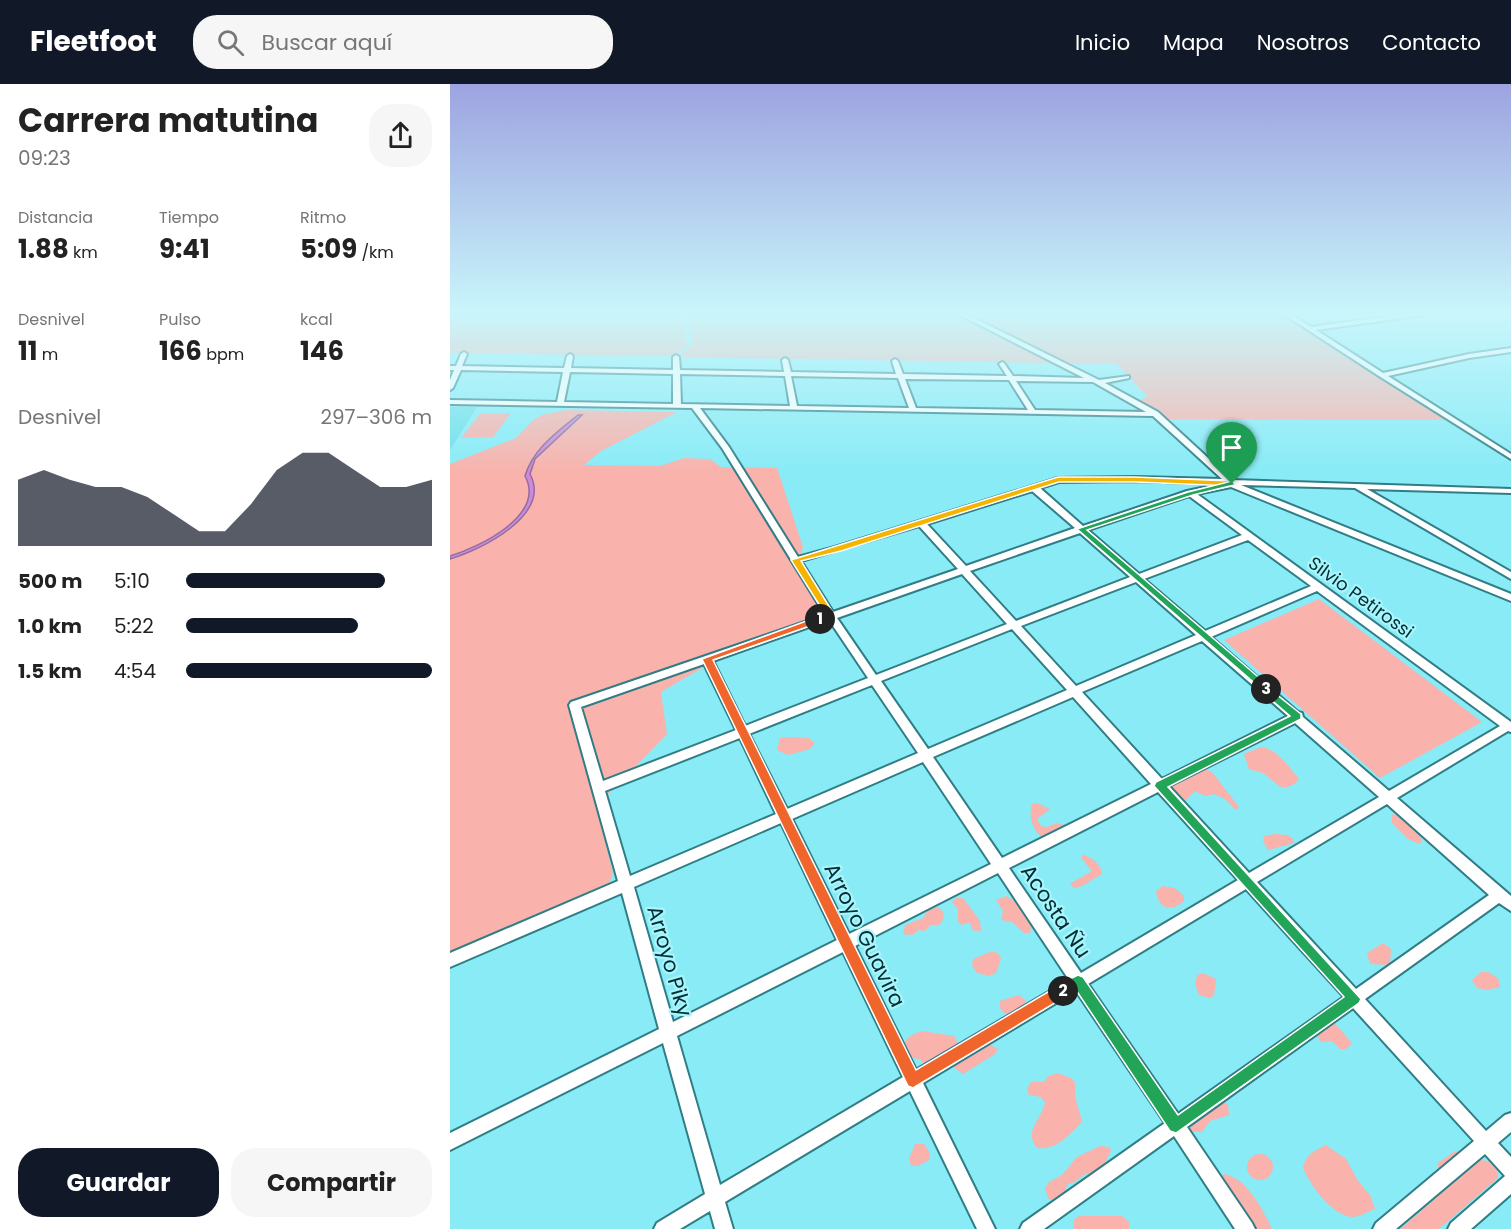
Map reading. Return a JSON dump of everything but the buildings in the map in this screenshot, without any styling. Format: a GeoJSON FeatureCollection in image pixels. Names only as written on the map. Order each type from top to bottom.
{"type":"FeatureCollection","features":[{"type":"Feature","properties":{"kind":"street"},"geometry":{"type":"LineString","coordinates":[[560,404],[568,366]]}},
{"type":"Feature","properties":{"kind":"street"},"geometry":{"type":"LineString","coordinates":[[677,366],[677,406]]}},
{"type":"Feature","properties":{"kind":"street"},"geometry":{"type":"LineString","coordinates":[[786,366],[794,408]]}},
{"type":"Feature","properties":{"kind":"street"},"geometry":{"type":"LineString","coordinates":[[897,366],[913,410]]}},
{"type":"Feature","properties":{"kind":"street"},"geometry":{"type":"LineString","coordinates":[[1004,366],[1033,412]]}},
{"type":"Feature","properties":{"kind":"street"},"geometry":{"type":"LineString","coordinates":[[1066,366],[1155,414],[1232,484],[1511,598]]}},
{"type":"Feature","properties":{"kind":"street"},"geometry":{"type":"LineString","coordinates":[[1368,366],[1511,457]]}},
{"type":"Feature","properties":{"kind":"street"},"geometry":{"type":"LineString","coordinates":[[1381,375],[1421,366]]}},
{"type":"Feature","properties":{"kind":"street"},"geometry":{"type":"LineString","coordinates":[[450,388],[454,368],[1095,381],[1127,377]]}},
{"type":"Feature","properties":{"kind":"street"},"geometry":{"type":"LineString","coordinates":[[450,402],[1155,414]]}},
{"type":"Feature","properties":{"kind":"street","name":"Acosta Ñu"},"geometry":{"type":"LineString","coordinates":[[693,406],[725,447],[831,616],[1246,1229]]}},
{"type":"Feature","properties":{"kind":"street"},"geometry":{"type":"LineString","coordinates":[[796,560],[838,549],[1033,487],[1058,480],[1077,478],[1511,491]]}},
{"type":"Feature","properties":{"kind":"street"},"geometry":{"type":"LineString","coordinates":[[707,659],[1082,529],[1190,494],[1232,484]]}},
{"type":"Feature","properties":{"kind":"street"},"geometry":{"type":"LineString","coordinates":[[1357,486],[1511,576]]}},
{"type":"Feature","properties":{"kind":"street"},"geometry":{"type":"LineString","coordinates":[[1029,1229],[1354,999],[1506,900],[1033,487]]}},
{"type":"Feature","properties":{"kind":"street","name":"Silvio Petirossi"},"geometry":{"type":"LineString","coordinates":[[1190,494],[1510,727]]}},
{"type":"Feature","properties":{"kind":"street"},"geometry":{"type":"LineString","coordinates":[[921,523],[1511,1170]]}},
{"type":"Feature","properties":{"kind":"street"},"geometry":{"type":"LineString","coordinates":[[599,788],[1014,625],[1249,536]]}},
{"type":"Feature","properties":{"kind":"street"},"geometry":{"type":"LineString","coordinates":[[450,960],[1319,586]]}},
{"type":"Feature","properties":{"kind":"street","name":"Arroyo Piky"},"geometry":{"type":"LineString","coordinates":[[707,659],[575,705],[724,1229]]}},
{"type":"Feature","properties":{"kind":"street","name":"Arroyo Guavira"},"geometry":{"type":"LineString","coordinates":[[707,659],[986,1229]]}},
{"type":"Feature","properties":{"kind":"street"},"geometry":{"type":"LineString","coordinates":[[450,1142],[1298,716]]}},
{"type":"Feature","properties":{"kind":"street"},"geometry":{"type":"LineString","coordinates":[[663,1229],[1510,727]]}},
{"type":"Feature","properties":{"kind":"street"},"geometry":{"type":"LineString","coordinates":[[1382,1229],[1511,1121]]}},
{"type":"Feature","properties":{"kind":"street"},"geometry":{"type":"LineString","coordinates":[[1457,1229],[1511,1182]]}},
{"type":"Feature","properties":{"kind":"shaded area"},"geometry":{"type":"Polygon","coordinates":[[[1119,366],[1366,366],[1450,420],[1165,419],[1136,401],[1148,397],[1119,366]]]}},
{"type":"Feature","properties":{"kind":"shaded area"},"geometry":{"type":"Polygon","coordinates":[[[450,407],[477,407],[450,450],[450,407]]]}},
{"type":"Feature","properties":{"kind":"shaded area"},"geometry":{"type":"Polygon","coordinates":[[[566,410],[677,412],[601,451],[584,465],[660,466],[684,458],[710,459],[721,467],[777,468],[803,547],[798,566],[822,611],[817,616],[736,644],[714,661],[661,692],[667,734],[596,807],[613,873],[609,884],[450,953],[450,464],[516,438],[533,420],[542,415],[566,410]]]}},
{"type":"Feature","properties":{"kind":"shaded area"},"geometry":{"type":"Polygon","coordinates":[[[511,413],[493,437],[461,438],[480,414],[511,413]]]}},
{"type":"Feature","properties":{"kind":"shaded area"},"geometry":{"type":"Polygon","coordinates":[[[578,415],[582,415],[535,459],[530,474],[534,489],[531,503],[523,517],[495,539],[450,559],[450,556],[492,537],[518,516],[526,504],[529,490],[525,476],[534,457],[547,442],[578,415]]]}},
{"type":"Feature","properties":{"kind":"shaded area"},"geometry":{"type":"Polygon","coordinates":[[[1319,599],[1482,722],[1380,778],[1224,640],[1319,599]]]}},
{"type":"Feature","properties":{"kind":"shaded area"},"geometry":{"type":"Polygon","coordinates":[[[780,738],[809,738],[815,743],[810,749],[788,755],[777,750],[780,738]]]}},
{"type":"Feature","properties":{"kind":"shaded area"},"geometry":{"type":"Polygon","coordinates":[[[1261,747],[1277,754],[1299,780],[1284,787],[1262,773],[1249,769],[1244,754],[1261,747]]]}},
{"type":"Feature","properties":{"kind":"shaded area"},"geometry":{"type":"Polygon","coordinates":[[[1202,768],[1212,772],[1239,807],[1236,810],[1225,799],[1214,794],[1205,796],[1195,791],[1184,802],[1179,802],[1167,788],[1170,784],[1202,768]]]}},
{"type":"Feature","properties":{"kind":"shaded area"},"geometry":{"type":"Polygon","coordinates":[[[1037,803],[1050,809],[1037,819],[1041,826],[1047,827],[1056,823],[1069,826],[1043,838],[1036,831],[1031,818],[1032,804],[1037,803]]]}},
{"type":"Feature","properties":{"kind":"shaded area"},"geometry":{"type":"Polygon","coordinates":[[[1392,814],[1405,818],[1422,842],[1419,844],[1408,839],[1392,823],[1392,814]]]}},
{"type":"Feature","properties":{"kind":"shaded area"},"geometry":{"type":"Polygon","coordinates":[[[1288,835],[1294,843],[1268,850],[1263,841],[1264,836],[1288,835]]]}},
{"type":"Feature","properties":{"kind":"shaded area"},"geometry":{"type":"Polygon","coordinates":[[[1082,855],[1095,862],[1102,874],[1074,888],[1070,884],[1092,871],[1082,859],[1082,855]]]}},
{"type":"Feature","properties":{"kind":"shaded area"},"geometry":{"type":"Polygon","coordinates":[[[1163,886],[1175,888],[1184,896],[1184,901],[1170,908],[1162,905],[1156,891],[1163,886]]]}},
{"type":"Feature","properties":{"kind":"shaded area"},"geometry":{"type":"Polygon","coordinates":[[[1006,896],[1016,902],[1028,916],[1030,933],[1024,933],[1012,922],[1001,920],[1003,911],[996,900],[1006,896]]]}},
{"type":"Feature","properties":{"kind":"shaded area"},"geometry":{"type":"Polygon","coordinates":[[[956,898],[963,898],[980,921],[981,931],[972,930],[970,922],[962,925],[958,922],[958,909],[952,902],[956,898]]]}},
{"type":"Feature","properties":{"kind":"shaded area"},"geometry":{"type":"Polygon","coordinates":[[[939,907],[944,914],[942,922],[938,925],[930,925],[925,931],[919,930],[912,935],[903,934],[905,925],[923,918],[928,910],[939,907]]]}},
{"type":"Feature","properties":{"kind":"shaded area"},"geometry":{"type":"Polygon","coordinates":[[[1383,943],[1391,949],[1390,965],[1370,964],[1367,953],[1383,943]]]}},
{"type":"Feature","properties":{"kind":"shaded area"},"geometry":{"type":"Polygon","coordinates":[[[992,951],[999,954],[1001,959],[996,973],[989,976],[977,973],[972,965],[973,959],[992,951]]]}},
{"type":"Feature","properties":{"kind":"shaded area"},"geometry":{"type":"Polygon","coordinates":[[[1481,972],[1488,972],[1498,978],[1500,987],[1487,990],[1477,988],[1472,980],[1481,972]]]}},
{"type":"Feature","properties":{"kind":"shaded area"},"geometry":{"type":"Polygon","coordinates":[[[1203,973],[1216,979],[1214,996],[1210,998],[1199,995],[1195,984],[1197,975],[1203,973]]]}},
{"type":"Feature","properties":{"kind":"shaded area"},"geometry":{"type":"Polygon","coordinates":[[[1019,995],[1026,1001],[1028,1007],[1010,1015],[1004,1013],[1000,1008],[1000,1001],[1019,995]]]}},
{"type":"Feature","properties":{"kind":"shaded area"},"geometry":{"type":"Polygon","coordinates":[[[1332,1020],[1352,1043],[1346,1049],[1340,1049],[1332,1041],[1321,1042],[1315,1033],[1332,1020]]]}},
{"type":"Feature","properties":{"kind":"shaded area"},"geometry":{"type":"Polygon","coordinates":[[[922,1031],[954,1036],[964,1057],[970,1055],[985,1042],[998,1049],[995,1054],[963,1074],[948,1063],[924,1066],[921,1060],[904,1055],[903,1050],[907,1040],[922,1031]]]}},
{"type":"Feature","properties":{"kind":"shaded area"},"geometry":{"type":"Polygon","coordinates":[[[1058,1073],[1071,1078],[1075,1083],[1075,1096],[1082,1122],[1056,1144],[1037,1148],[1033,1142],[1033,1130],[1045,1102],[1041,1097],[1029,1095],[1027,1089],[1031,1082],[1044,1082],[1048,1076],[1058,1073]]]}},
{"type":"Feature","properties":{"kind":"shaded area"},"geometry":{"type":"Polygon","coordinates":[[[1221,1101],[1228,1104],[1229,1115],[1210,1121],[1202,1132],[1189,1132],[1187,1122],[1221,1101]]]}},
{"type":"Feature","properties":{"kind":"shaded area"},"geometry":{"type":"Polygon","coordinates":[[[915,1144],[924,1144],[930,1153],[929,1160],[917,1166],[911,1166],[909,1159],[915,1144]]]}},
{"type":"Feature","properties":{"kind":"shaded area"},"geometry":{"type":"Polygon","coordinates":[[[1326,1145],[1346,1159],[1358,1181],[1370,1195],[1375,1209],[1353,1217],[1337,1211],[1323,1199],[1303,1168],[1308,1156],[1326,1145]]]}},
{"type":"Feature","properties":{"kind":"shaded area"},"geometry":{"type":"Polygon","coordinates":[[[1100,1146],[1110,1147],[1111,1151],[1101,1170],[1083,1175],[1075,1182],[1068,1184],[1061,1199],[1055,1203],[1048,1198],[1045,1188],[1049,1182],[1062,1175],[1077,1157],[1100,1146]]]}},
{"type":"Feature","properties":{"kind":"shaded area"},"geometry":{"type":"Polygon","coordinates":[[[1455,1151],[1466,1156],[1473,1166],[1480,1160],[1490,1161],[1497,1169],[1498,1178],[1439,1229],[1400,1229],[1458,1179],[1451,1181],[1438,1172],[1438,1163],[1455,1151]]]}},
{"type":"Feature","properties":{"kind":"shaded area"},"geometry":{"type":"Polygon","coordinates":[[[1260,1154],[1269,1158],[1273,1167],[1269,1176],[1260,1180],[1251,1176],[1247,1167],[1251,1158],[1260,1154]]]}},
{"type":"Feature","properties":{"kind":"shaded area"},"geometry":{"type":"Polygon","coordinates":[[[1224,1174],[1247,1188],[1259,1204],[1272,1229],[1246,1229],[1218,1178],[1224,1174]]]}},
{"type":"Feature","properties":{"kind":"shaded area"},"geometry":{"type":"Polygon","coordinates":[[[1079,1216],[1122,1216],[1129,1222],[1129,1229],[1073,1229],[1074,1220],[1079,1216]]]}},
{"type":"Feature","properties":{"kind":"route"},"geometry":{"type":"LineString","coordinates":[[1135,479],[1232,484],[1209,488],[1082,529],[1298,716],[1160,786],[1354,999],[1176,1125],[1078,982],[913,1080],[707,659],[831,616],[796,560],[1058,480],[1135,479]]}}]}
